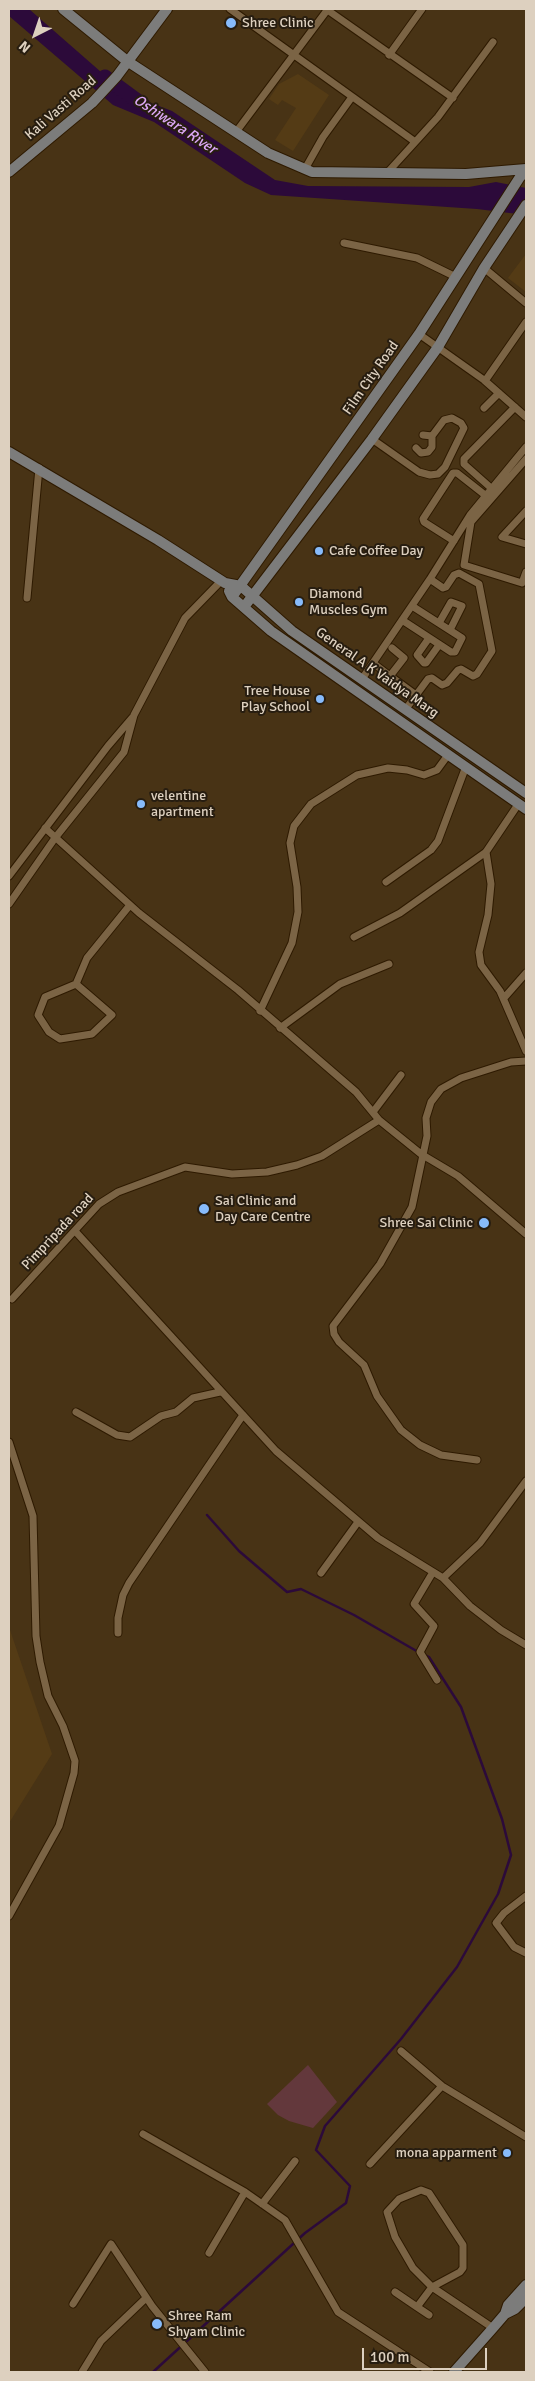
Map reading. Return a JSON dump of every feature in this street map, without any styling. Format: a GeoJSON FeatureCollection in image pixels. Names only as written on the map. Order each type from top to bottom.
{"type":"FeatureCollection","features":[{"type":"Feature","properties":{"kind":"street"},"geometry":{"type":"LineString","coordinates":[[63,9],[127,61],[268,153],[312,172],[466,174],[526,171]]}},
{"type":"Feature","properties":{"kind":"street","name":"Kali Vasti Road"},"geometry":{"type":"LineString","coordinates":[[9,172],[92,103],[117,76],[167,9]]}},
{"type":"Feature","properties":{"kind":"street"},"geometry":{"type":"LineString","coordinates":[[230,9],[414,141]]}},
{"type":"Feature","properties":{"kind":"street"},"geometry":{"type":"LineString","coordinates":[[236,132],[327,9],[389,55],[453,98]]}},
{"type":"Feature","properties":{"kind":"street"},"geometry":{"type":"LineString","coordinates":[[389,55],[422,9]]}},
{"type":"Feature","properties":{"kind":"street"},"geometry":{"type":"LineString","coordinates":[[387,172],[453,98],[493,42]]}},
{"type":"Feature","properties":{"kind":"street"},"geometry":{"type":"LineString","coordinates":[[305,169],[323,137],[352,97]]}},
{"type":"Feature","properties":{"kind":"street","name":"Film City Road"},"geometry":{"type":"LineString","coordinates":[[232,597],[419,334],[520,177],[526,171]]}},
{"type":"Feature","properties":{"kind":"street"},"geometry":{"type":"LineString","coordinates":[[244,607],[372,439],[438,348],[484,268],[526,205]]}},
{"type":"Feature","properties":{"kind":"street"},"geometry":{"type":"LineString","coordinates":[[483,236],[498,247]]}},
{"type":"Feature","properties":{"kind":"street"},"geometry":{"type":"LineString","coordinates":[[344,243],[417,258],[456,277]]}},
{"type":"Feature","properties":{"kind":"street"},"geometry":{"type":"LineString","coordinates":[[484,268],[526,302]]}},
{"type":"Feature","properties":{"kind":"street"},"geometry":{"type":"LineString","coordinates":[[486,381],[526,322]]}},
{"type":"Feature","properties":{"kind":"street"},"geometry":{"type":"LineString","coordinates":[[419,334],[486,381],[526,418]]}},
{"type":"Feature","properties":{"kind":"street"},"geometry":{"type":"LineString","coordinates":[[483,407],[497,392]]}},
{"type":"Feature","properties":{"kind":"street"},"geometry":{"type":"LineString","coordinates":[[491,488],[464,464],[464,459],[515,407]]}},
{"type":"Feature","properties":{"kind":"street"},"geometry":{"type":"LineString","coordinates":[[372,439],[419,472],[430,475],[438,474],[445,467],[464,428],[461,423],[452,418],[444,420],[432,436],[432,447],[428,452],[421,452],[416,448]]}},
{"type":"Feature","properties":{"kind":"street"},"geometry":{"type":"LineString","coordinates":[[423,435],[432,436]]}},
{"type":"Feature","properties":{"kind":"street"},"geometry":{"type":"LineString","coordinates":[[362,679],[485,495],[526,446]]}},
{"type":"Feature","properties":{"kind":"street","name":"General A K Vaidya Marg"},"geometry":{"type":"LineString","coordinates":[[9,452],[39,468],[223,582],[241,586],[292,631],[526,793]]}},
{"type":"Feature","properties":{"kind":"street"},"geometry":{"type":"LineString","coordinates":[[526,459],[471,522],[464,565],[522,582],[526,572]]}},
{"type":"Feature","properties":{"kind":"street"},"geometry":{"type":"LineString","coordinates":[[27,598],[39,468]]}},
{"type":"Feature","properties":{"kind":"street"},"geometry":{"type":"LineString","coordinates":[[454,541],[424,522],[423,519],[453,473],[457,473],[485,495]]}},
{"type":"Feature","properties":{"kind":"street"},"geometry":{"type":"LineString","coordinates":[[526,511],[502,537],[526,544]]}},
{"type":"Feature","properties":{"kind":"street"},"geometry":{"type":"LineString","coordinates":[[405,710],[428,679],[432,678],[442,685],[447,683],[461,669],[473,676],[477,674],[492,651],[480,584],[460,573],[454,575],[446,588],[430,579]]}},
{"type":"Feature","properties":{"kind":"street"},"geometry":{"type":"LineString","coordinates":[[9,876],[134,715],[185,618],[223,582],[232,597]]}},
{"type":"Feature","properties":{"kind":"street","name":"General A K Vaidya Marg"},"geometry":{"type":"LineString","coordinates":[[232,597],[292,647],[465,768],[523,806]]}},
{"type":"Feature","properties":{"kind":"street"},"geometry":{"type":"LineString","coordinates":[[438,623],[451,602],[462,606],[450,630]]}},
{"type":"Feature","properties":{"kind":"street"},"geometry":{"type":"LineString","coordinates":[[402,620],[439,645],[451,652],[455,652],[462,638],[412,606]]}},
{"type":"Feature","properties":{"kind":"street"},"geometry":{"type":"LineString","coordinates":[[429,638],[417,655],[424,663],[426,663],[439,645]]}},
{"type":"Feature","properties":{"kind":"street"},"geometry":{"type":"LineString","coordinates":[[390,676],[404,658],[392,648]]}},
{"type":"Feature","properties":{"kind":"street"},"geometry":{"type":"LineString","coordinates":[[373,663],[416,695]]}},
{"type":"Feature","properties":{"kind":"street"},"geometry":{"type":"LineString","coordinates":[[9,904],[55,838],[124,752],[134,715]]}},
{"type":"Feature","properties":{"kind":"street"},"geometry":{"type":"LineString","coordinates":[[260,1011],[292,943],[298,912],[297,887],[290,844],[294,826],[311,804],[357,775],[388,768],[407,770],[424,775],[437,770],[448,755]]}},
{"type":"Feature","properties":{"kind":"street"},"geometry":{"type":"LineString","coordinates":[[386,882],[431,850],[438,841],[465,768]]}},
{"type":"Feature","properties":{"kind":"street"},"geometry":{"type":"LineString","coordinates":[[354,937],[400,914],[486,852],[523,806]]}},
{"type":"Feature","properties":{"kind":"street"},"geometry":{"type":"LineString","coordinates":[[45,828],[130,905],[238,990],[260,1011],[356,1092],[379,1120],[421,1154],[458,1176],[526,1234]]}},
{"type":"Feature","properties":{"kind":"street"},"geometry":{"type":"LineString","coordinates":[[486,852],[491,884],[488,915],[479,952],[481,964],[504,998],[526,1051]]}},
{"type":"Feature","properties":{"kind":"street"},"geometry":{"type":"LineString","coordinates":[[76,984],[112,1015],[92,1034],[60,1038],[49,1032],[38,1015],[45,997],[76,984],[87,958],[130,905]]}},
{"type":"Feature","properties":{"kind":"street"},"geometry":{"type":"LineString","coordinates":[[280,1028],[340,984],[389,964]]}},
{"type":"Feature","properties":{"kind":"street"},"geometry":{"type":"LineString","coordinates":[[504,998],[526,973]]}},
{"type":"Feature","properties":{"kind":"street"},"geometry":{"type":"LineString","coordinates":[[477,1460],[442,1455],[420,1445],[401,1430],[377,1396],[364,1364],[334,1334],[333,1326],[380,1264],[412,1207],[421,1154],[427,1136],[426,1118],[431,1102],[441,1089],[461,1078],[511,1062],[526,1061]]}},
{"type":"Feature","properties":{"kind":"street"},"geometry":{"type":"LineString","coordinates":[[373,1112],[401,1075]]}},
{"type":"Feature","properties":{"kind":"street","name":"Pimpripada road"},"geometry":{"type":"LineString","coordinates":[[12,1299],[100,1204],[135,1184],[185,1167],[232,1174],[266,1172],[297,1165],[322,1156],[379,1120]]}},
{"type":"Feature","properties":{"kind":"street"},"geometry":{"type":"LineString","coordinates":[[75,1231],[220,1392],[276,1451],[378,1538],[443,1578],[470,1606],[501,1630],[526,1645]]}},
{"type":"Feature","properties":{"kind":"street"},"geometry":{"type":"LineString","coordinates":[[76,1412],[117,1435],[130,1437],[154,1419],[176,1412],[193,1398],[220,1392]]}},
{"type":"Feature","properties":{"kind":"street"},"geometry":{"type":"LineString","coordinates":[[118,1633],[118,1618],[123,1595],[129,1583],[243,1416]]}},
{"type":"Feature","properties":{"kind":"street"},"geometry":{"type":"LineString","coordinates":[[9,1442],[33,1516],[36,1636],[40,1662],[48,1696],[63,1726],[75,1761],[74,1773],[59,1826],[9,1916]]}},
{"type":"Feature","properties":{"kind":"street"},"geometry":{"type":"LineString","coordinates":[[443,1578],[480,1543],[526,1481]]}},
{"type":"Feature","properties":{"kind":"street"},"geometry":{"type":"LineString","coordinates":[[321,1573],[358,1522]]}},
{"type":"Feature","properties":{"kind":"street"},"geometry":{"type":"LineString","coordinates":[[433,1572],[414,1604],[434,1626],[420,1652],[437,1680]]}},
{"type":"Feature","properties":{"kind":"street"},"geometry":{"type":"LineString","coordinates":[[526,1896],[504,1913],[496,1923],[514,1947],[526,1953]]}},
{"type":"Feature","properties":{"kind":"street"},"geometry":{"type":"LineString","coordinates":[[401,2051],[442,2086],[526,2137]]}},
{"type":"Feature","properties":{"kind":"street"},"geometry":{"type":"LineString","coordinates":[[370,2164],[442,2086]]}},
{"type":"Feature","properties":{"kind":"street"},"geometry":{"type":"LineString","coordinates":[[143,2134],[245,2192],[285,2220],[338,2312],[430,2372]]}},
{"type":"Feature","properties":{"kind":"street"},"geometry":{"type":"LineString","coordinates":[[262,2204],[295,2161]]}},
{"type":"Feature","properties":{"kind":"street"},"geometry":{"type":"LineString","coordinates":[[417,2307],[432,2286],[460,2272],[463,2268],[463,2245],[429,2193],[421,2190],[399,2199],[388,2212],[395,2236],[413,2268],[432,2286],[493,2328]]}},
{"type":"Feature","properties":{"kind":"street"},"geometry":{"type":"LineString","coordinates":[[209,2253],[245,2192]]}},
{"type":"Feature","properties":{"kind":"street"},"geometry":{"type":"LineString","coordinates":[[73,2304],[110,2244],[146,2298],[205,2372]]}},
{"type":"Feature","properties":{"kind":"street"},"geometry":{"type":"LineString","coordinates":[[454,2372],[505,2314],[508,2305],[526,2285]]}},
{"type":"Feature","properties":{"kind":"street"},"geometry":{"type":"LineString","coordinates":[[396,2292],[430,2315]]}},
{"type":"Feature","properties":{"kind":"street"},"geometry":{"type":"LineString","coordinates":[[82,2372],[101,2341],[146,2298]]}},
{"type":"Feature","properties":{"kind":"street"},"geometry":{"type":"LineString","coordinates":[[505,2314],[515,2309],[526,2298]]}},
{"type":"Feature","properties":{"kind":"shaded area"},"geometry":{"type":"Polygon","coordinates":[[[298,74],[329,95],[293,151],[275,140],[296,108],[282,100],[278,105],[269,99],[279,84],[298,74]]]}},
{"type":"Feature","properties":{"kind":"shaded area"},"geometry":{"type":"Polygon","coordinates":[[[526,254],[526,292],[508,278],[526,254]]]}},
{"type":"Feature","properties":{"kind":"shaded area"},"geometry":{"type":"Polygon","coordinates":[[[9,1627],[52,1754],[9,1823],[9,1627]]]}},
{"type":"Feature","properties":{"kind":"shaded area"},"geometry":{"type":"Polygon","coordinates":[[[308,2065],[337,2102],[313,2128],[289,2121],[278,2115],[267,2104],[308,2065]]]}},
{"type":"Feature","properties":{"kind":"water"},"geometry":{"type":"Polygon","coordinates":[[[9,9],[29,9],[125,93],[172,111],[275,180],[308,186],[469,187],[496,182],[526,188],[526,215],[477,209],[271,195],[245,183],[154,122],[113,105],[9,16],[9,9]]]}},
{"type":"Feature","properties":{"kind":"waterway","name":"Oshiwara River"},"geometry":{"type":"LineString","coordinates":[[105,77],[143,105]]}},
{"type":"Feature","properties":{"kind":"waterway"},"geometry":{"type":"LineString","coordinates":[[207,1515],[239,1551],[287,1592],[301,1589],[354,1615],[420,1653]]}},
{"type":"Feature","properties":{"kind":"waterway"},"geometry":{"type":"LineString","coordinates":[[153,2372],[305,2233],[346,2203],[350,2186],[316,2150],[325,2126],[401,2039],[457,1967],[498,1894],[511,1855],[502,1819],[461,1707],[429,1657],[425,1655]]}},
{"type":"Feature","properties":{"kind":"place","name":"Shree Clinic"},"geometry":{"type":"Point","coordinates":[231,23]}},
{"type":"Feature","properties":{"kind":"place","name":"Cafe Coffee Day"},"geometry":{"type":"Point","coordinates":[319,551]}},
{"type":"Feature","properties":{"kind":"place","name":"Diamond Muscles Gym"},"geometry":{"type":"Point","coordinates":[299,602]}},
{"type":"Feature","properties":{"kind":"place","name":"Tree House Play School"},"geometry":{"type":"Point","coordinates":[320,699]}},
{"type":"Feature","properties":{"kind":"place","name":"velentine apartment"},"geometry":{"type":"Point","coordinates":[141,804]}},
{"type":"Feature","properties":{"kind":"place","name":"Sai Clinic and Day Care Centre"},"geometry":{"type":"Point","coordinates":[204,1209]}},
{"type":"Feature","properties":{"kind":"place","name":"Shree Sai Clinic"},"geometry":{"type":"Point","coordinates":[484,1223]}},
{"type":"Feature","properties":{"kind":"place","name":"mona apparment"},"geometry":{"type":"Point","coordinates":[507,2153]}},
{"type":"Feature","properties":{"kind":"place","name":"Shree Ram Shyam Clinic"},"geometry":{"type":"Point","coordinates":[157,2324]}}]}
